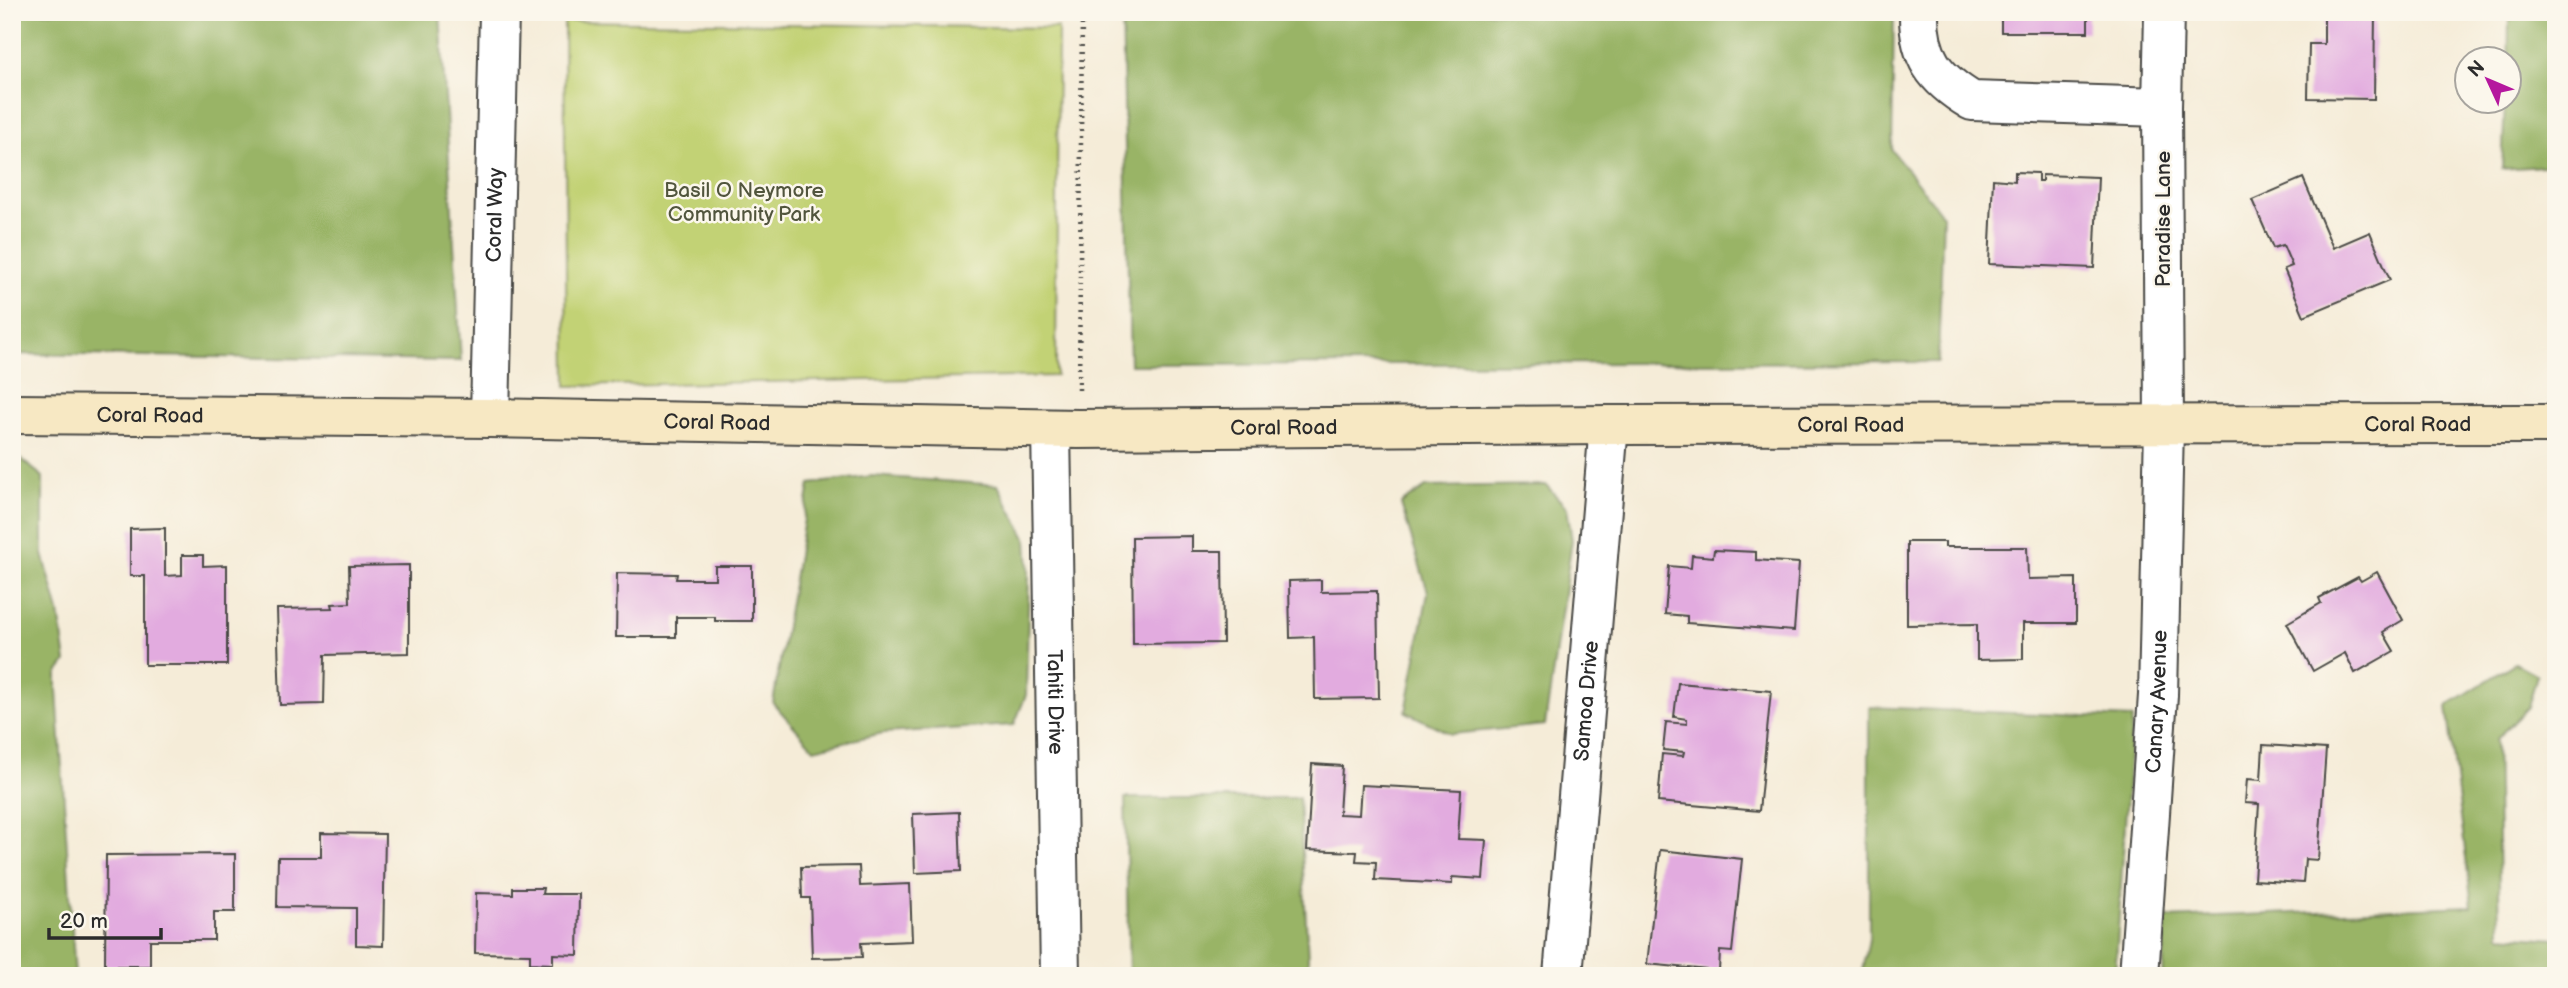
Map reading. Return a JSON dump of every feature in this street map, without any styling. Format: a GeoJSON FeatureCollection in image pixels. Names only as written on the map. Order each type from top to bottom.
{"type":"FeatureCollection","features":[{"type":"Feature","properties":{"kind":"street","name":"Coral Way"},"geometry":{"type":"LineString","coordinates":[[490,418],[499,12]]}},
{"type":"Feature","properties":{"kind":"street"},"geometry":{"type":"LineString","coordinates":[[1919,12],[1919,36],[1931,66],[1950,88],[1972,101],[2162,107]]}},
{"type":"Feature","properties":{"kind":"street","name":"Paradise Lane"},"geometry":{"type":"LineString","coordinates":[[2164,12],[2164,426]]}},
{"type":"Feature","properties":{"kind":"street","name":"Coral Road"},"geometry":{"type":"LineString","coordinates":[[12,414],[490,418],[1065,429],[1609,425],[2556,424]]}},
{"type":"Feature","properties":{"kind":"street","name":"Samoa Drive"},"geometry":{"type":"LineString","coordinates":[[1563,976],[1609,425]]}},
{"type":"Feature","properties":{"kind":"street","name":"Canary Avenue"},"geometry":{"type":"LineString","coordinates":[[2139,976],[2158,695],[2164,426]]}},
{"type":"Feature","properties":{"kind":"street","name":"Tahiti Drive"},"geometry":{"type":"LineString","coordinates":[[1060,976],[1065,429]]}},
{"type":"Feature","properties":{"kind":"path"},"geometry":{"type":"LineString","coordinates":[[1065,429],[1082,12]]}},
{"type":"Feature","properties":{"kind":"green space"},"geometry":{"type":"Polygon","coordinates":[[[12,12],[440,12],[461,361],[12,354],[12,12]]]}},
{"type":"Feature","properties":{"kind":"green space"},"geometry":{"type":"Polygon","coordinates":[[[1122,12],[1894,12],[1892,150],[1943,216],[1938,362],[1130,365],[1122,12]]]}},
{"type":"Feature","properties":{"kind":"green space"},"geometry":{"type":"Polygon","coordinates":[[[2509,12],[2556,12],[2556,165],[2502,169],[2504,116],[2522,116],[2522,46],[2509,46],[2509,12]]]}},
{"type":"Feature","properties":{"kind":"green space","name":"Basil O Neymore Community Park"},"geometry":{"type":"Polygon","coordinates":[[[564,21],[1058,28],[1056,376],[567,386],[564,21]]]}},
{"type":"Feature","properties":{"kind":"green space"},"geometry":{"type":"Polygon","coordinates":[[[12,455],[43,477],[43,554],[59,612],[66,662],[57,674],[57,689],[75,976],[12,976],[12,455]]]}},
{"type":"Feature","properties":{"kind":"green space"},"geometry":{"type":"Polygon","coordinates":[[[872,476],[998,485],[1027,540],[1029,571],[1026,695],[1014,725],[883,733],[814,749],[773,703],[810,484],[872,476]]]}},
{"type":"Feature","properties":{"kind":"green space"},"geometry":{"type":"Polygon","coordinates":[[[1546,485],[1567,508],[1572,540],[1545,725],[1451,734],[1406,712],[1428,592],[1401,504],[1426,487],[1546,485]]]}},
{"type":"Feature","properties":{"kind":"green space"},"geometry":{"type":"Polygon","coordinates":[[[2515,663],[2537,675],[2528,707],[2496,739],[2500,935],[2556,939],[2556,976],[2163,976],[2166,918],[2472,906],[2447,706],[2515,663]]]}},
{"type":"Feature","properties":{"kind":"green space"},"geometry":{"type":"Polygon","coordinates":[[[1869,707],[2132,718],[2115,976],[1862,976],[1869,939],[1869,707]]]}},
{"type":"Feature","properties":{"kind":"green space"},"geometry":{"type":"Polygon","coordinates":[[[1125,798],[1299,798],[1309,976],[1129,976],[1125,798]]]}},
{"type":"Feature","properties":{"kind":"building"},"geometry":{"type":"Polygon","coordinates":[[[2001,12],[2088,12],[2088,32],[2001,32],[2001,12]]]}},
{"type":"Feature","properties":{"kind":"building"},"geometry":{"type":"Polygon","coordinates":[[[2285,12],[2375,12],[2374,99],[2308,98],[2309,44],[2324,44],[2324,15],[2284,15],[2285,12]]]}},
{"type":"Feature","properties":{"kind":"building"},"geometry":{"type":"Polygon","coordinates":[[[2015,172],[2038,173],[2038,181],[2042,181],[2042,175],[2098,177],[2094,268],[1989,264],[1993,179],[2015,181],[2015,172]]]}},
{"type":"Feature","properties":{"kind":"building"},"geometry":{"type":"Polygon","coordinates":[[[2303,178],[2333,248],[2370,232],[2390,280],[2304,316],[2284,269],[2292,266],[2283,245],[2273,248],[2252,200],[2303,178]]]}},
{"type":"Feature","properties":{"kind":"building"},"geometry":{"type":"Polygon","coordinates":[[[165,528],[165,576],[182,575],[182,555],[203,555],[203,566],[227,565],[227,665],[145,665],[145,576],[130,576],[130,529],[165,528]]]}},
{"type":"Feature","properties":{"kind":"building"},"geometry":{"type":"Polygon","coordinates":[[[1192,536],[1192,551],[1222,551],[1223,643],[1133,644],[1132,537],[1192,536]]]}},
{"type":"Feature","properties":{"kind":"building"},"geometry":{"type":"Polygon","coordinates":[[[1907,542],[1945,542],[1945,547],[2027,547],[2028,579],[2076,578],[2076,623],[2023,623],[2023,659],[1977,660],[1977,624],[1907,625],[1907,542]]]}},
{"type":"Feature","properties":{"kind":"building"},"geometry":{"type":"Polygon","coordinates":[[[1714,550],[1756,552],[1756,560],[1799,563],[1794,631],[1687,623],[1687,616],[1665,614],[1669,566],[1691,568],[1692,555],[1713,557],[1714,550]]]}},
{"type":"Feature","properties":{"kind":"building"},"geometry":{"type":"Polygon","coordinates":[[[409,565],[409,653],[325,655],[324,704],[280,705],[277,609],[333,608],[332,604],[350,603],[349,566],[409,565]]]}},
{"type":"Feature","properties":{"kind":"building"},"geometry":{"type":"Polygon","coordinates":[[[715,566],[752,566],[752,621],[676,617],[676,637],[616,637],[617,573],[677,574],[676,579],[715,579],[715,566]]]}},
{"type":"Feature","properties":{"kind":"building"},"geometry":{"type":"Polygon","coordinates":[[[2377,572],[2403,620],[2383,632],[2394,651],[2355,673],[2345,653],[2313,671],[2287,623],[2321,603],[2319,598],[2358,577],[2361,581],[2377,572]]]}},
{"type":"Feature","properties":{"kind":"building"},"geometry":{"type":"Polygon","coordinates":[[[1321,580],[1321,592],[1377,591],[1379,698],[1315,699],[1314,637],[1290,638],[1289,581],[1321,580]]]}},
{"type":"Feature","properties":{"kind":"building"},"geometry":{"type":"Polygon","coordinates":[[[1678,683],[1771,691],[1759,811],[1658,802],[1662,754],[1683,756],[1684,752],[1663,750],[1666,722],[1687,724],[1687,719],[1674,717],[1678,683]]]}},
{"type":"Feature","properties":{"kind":"building"},"geometry":{"type":"Polygon","coordinates":[[[2263,745],[2326,749],[2318,860],[2305,859],[2303,883],[2254,880],[2259,804],[2245,803],[2247,779],[2261,780],[2263,745]]]}},
{"type":"Feature","properties":{"kind":"building"},"geometry":{"type":"Polygon","coordinates":[[[1312,764],[1342,766],[1339,814],[1359,815],[1361,785],[1461,790],[1458,839],[1486,840],[1483,879],[1452,877],[1452,884],[1375,880],[1376,862],[1356,861],[1357,852],[1307,850],[1312,764]]]}},
{"type":"Feature","properties":{"kind":"building"},"geometry":{"type":"Polygon","coordinates":[[[959,812],[961,871],[915,873],[913,814],[959,812]]]}},
{"type":"Feature","properties":{"kind":"building"},"geometry":{"type":"Polygon","coordinates":[[[321,833],[385,834],[383,946],[356,945],[356,908],[277,907],[278,857],[321,857],[321,833]]]}},
{"type":"Feature","properties":{"kind":"building"},"geometry":{"type":"Polygon","coordinates":[[[1660,850],[1742,859],[1732,952],[1720,951],[1719,971],[1647,964],[1660,850]]]}},
{"type":"Feature","properties":{"kind":"building"},"geometry":{"type":"Polygon","coordinates":[[[235,854],[235,912],[214,912],[214,940],[150,940],[150,966],[105,966],[106,855],[235,854]]]}},
{"type":"Feature","properties":{"kind":"building"},"geometry":{"type":"Polygon","coordinates":[[[859,866],[860,886],[910,884],[912,941],[861,943],[862,957],[812,958],[810,898],[802,898],[801,867],[859,866]]]}},
{"type":"Feature","properties":{"kind":"building"},"geometry":{"type":"Polygon","coordinates":[[[513,888],[543,888],[542,894],[579,894],[578,955],[553,954],[553,964],[530,963],[530,954],[475,953],[476,893],[513,894],[513,888]]]}}]}
